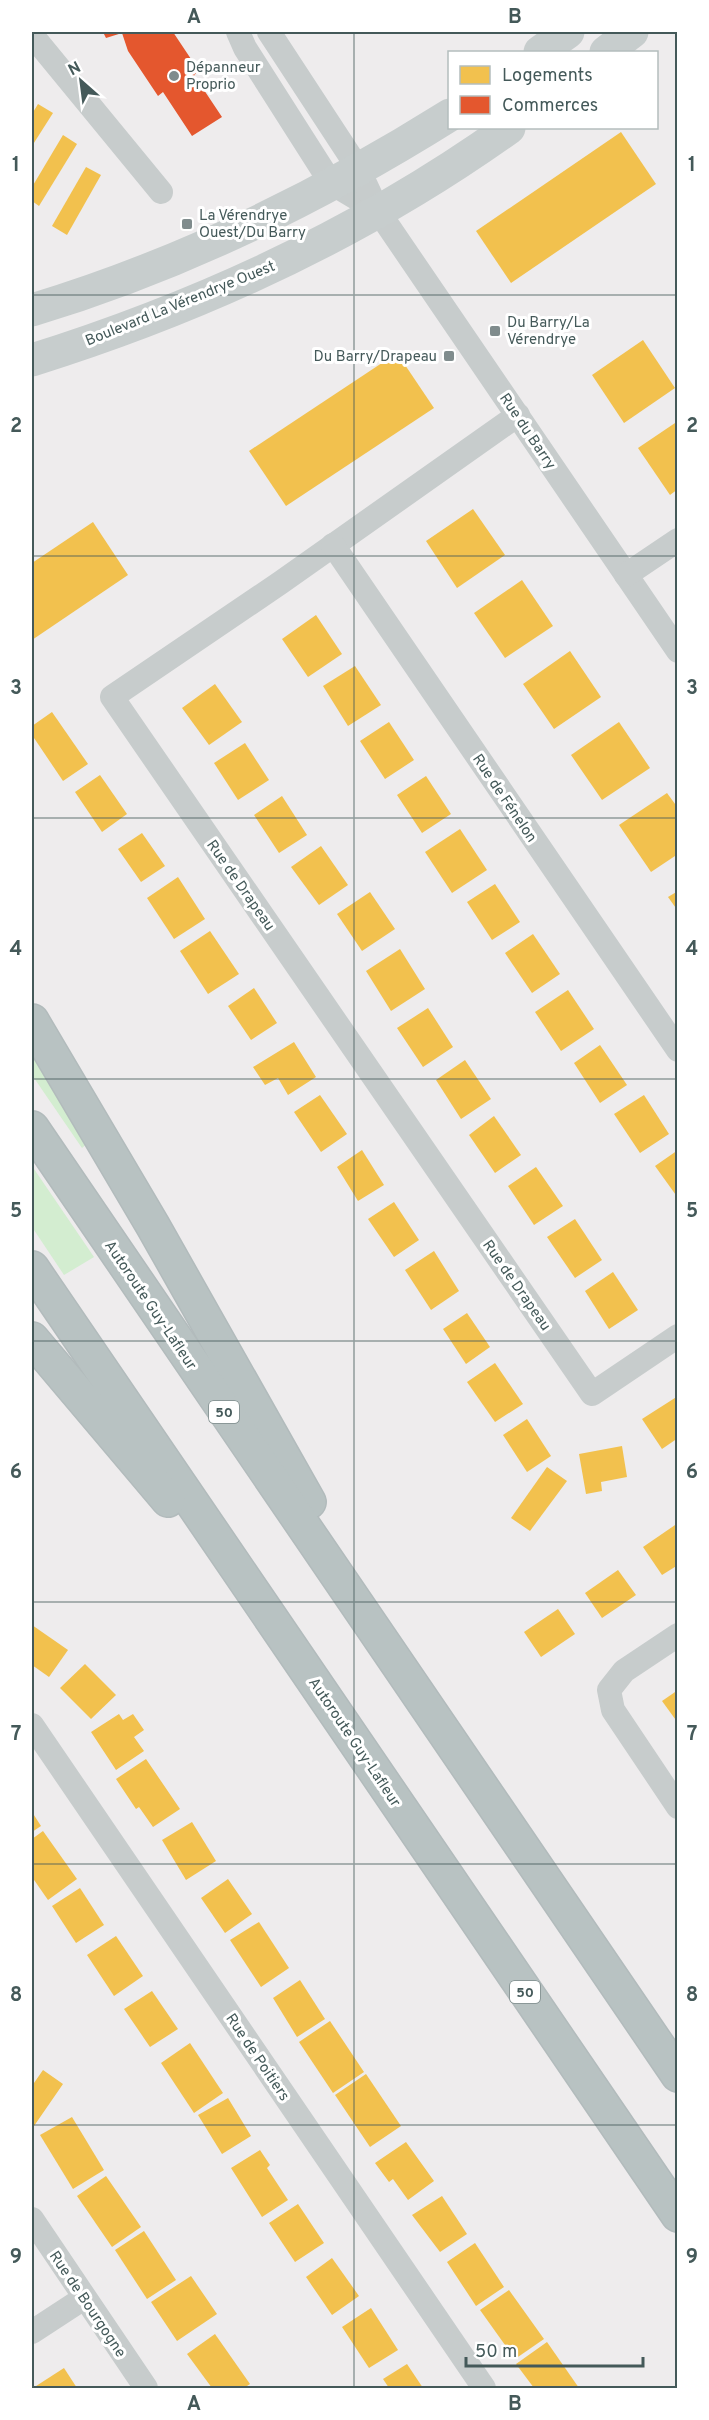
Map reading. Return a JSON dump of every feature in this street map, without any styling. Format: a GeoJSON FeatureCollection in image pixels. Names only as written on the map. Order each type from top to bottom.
{"type":"FeatureCollection","features":[{"type":"Feature","properties":{"kind":"highway"},"geometry":{"type":"LineString","coordinates":[[32,1022],[153,1226],[418,1694]]}},
{"type":"Feature","properties":{"kind":"highway","name":"Autoroute Guy-Lafleur"},"geometry":{"type":"LineString","coordinates":[[32,1128],[678,2075]]}},
{"type":"Feature","properties":{"kind":"highway","name":"Autoroute Guy-Lafleur"},"geometry":{"type":"LineString","coordinates":[[32,1268],[678,2215]]}},
{"type":"Feature","properties":{"kind":"highway"},"geometry":{"type":"LineString","coordinates":[[32,1340],[271,1619]]}},
{"type":"Feature","properties":{"kind":"main road"},"geometry":{"type":"LineString","coordinates":[[541,51],[568,32]]}},
{"type":"Feature","properties":{"kind":"main road"},"geometry":{"type":"LineString","coordinates":[[607,51],[632,32]]}},
{"type":"Feature","properties":{"kind":"main road"},"geometry":{"type":"LineString","coordinates":[[32,310],[196,248],[345,176],[448,116]]}},
{"type":"Feature","properties":{"kind":"main road","name":"Boulevard La Vérendrye Ouest"},"geometry":{"type":"LineString","coordinates":[[32,360],[214,292],[378,212],[507,129]]}},
{"type":"Feature","properties":{"kind":"street","name":"Rue du Barry"},"geometry":{"type":"LineString","coordinates":[[238,32],[245,48],[345,176],[378,212],[678,651]]}},
{"type":"Feature","properties":{"kind":"street","name":"Rue du Barry"},"geometry":{"type":"LineString","coordinates":[[269,32],[345,176]]}},
{"type":"Feature","properties":{"kind":"street"},"geometry":{"type":"LineString","coordinates":[[32,35],[161,192]]}},
{"type":"Feature","properties":{"kind":"street","name":"Rue de Drapeau"},"geometry":{"type":"LineString","coordinates":[[518,416],[112,697],[592,1394],[678,1336]]}},
{"type":"Feature","properties":{"kind":"street"},"geometry":{"type":"LineString","coordinates":[[626,575],[678,540]]}},
{"type":"Feature","properties":{"kind":"street","name":"Rue de Fénelon"},"geometry":{"type":"LineString","coordinates":[[333,545],[678,1050]]}},
{"type":"Feature","properties":{"kind":"street"},"geometry":{"type":"LineString","coordinates":[[678,1635],[624,1671],[609,1690],[613,1710],[678,1807]]}},
{"type":"Feature","properties":{"kind":"street","name":"Rue de Poitiers"},"geometry":{"type":"LineString","coordinates":[[32,1725],[484,2388]]}},
{"type":"Feature","properties":{"kind":"street","name":"Rue de Bourgogne"},"geometry":{"type":"LineString","coordinates":[[32,2219],[146,2388]]}},
{"type":"Feature","properties":{"kind":"street"},"geometry":{"type":"LineString","coordinates":[[32,2332],[84,2298]]}},
{"type":"Feature","properties":{"kind":"green space"},"geometry":{"type":"Polygon","coordinates":[[[32,1044],[90,1141],[82,1148],[32,1075],[32,1044]]]}},
{"type":"Feature","properties":{"kind":"green space"},"geometry":{"type":"Polygon","coordinates":[[[32,1166],[94,1257],[64,1275],[32,1227],[32,1166]]]}},
{"type":"Feature","properties":{"kind":"building: Logements"},"geometry":{"type":"Polygon","coordinates":[[[38,104],[53,113],[32,146],[32,114],[38,104]]]}},
{"type":"Feature","properties":{"kind":"building: Logements"},"geometry":{"type":"Polygon","coordinates":[[[621,132],[656,184],[511,283],[476,231],[621,132]]]}},
{"type":"Feature","properties":{"kind":"building: Logements"},"geometry":{"type":"Polygon","coordinates":[[[63,135],[77,144],[39,206],[32,201],[32,187],[63,135]]]}},
{"type":"Feature","properties":{"kind":"building: Logements"},"geometry":{"type":"Polygon","coordinates":[[[86,167],[101,175],[67,235],[52,226],[86,167]]]}},
{"type":"Feature","properties":{"kind":"building: Logements"},"geometry":{"type":"Polygon","coordinates":[[[643,340],[675,388],[624,423],[592,375],[643,340]]]}},
{"type":"Feature","properties":{"kind":"building: Logements"},"geometry":{"type":"Polygon","coordinates":[[[397,353],[434,408],[286,506],[249,451],[397,353]]]}},
{"type":"Feature","properties":{"kind":"building: Logements"},"geometry":{"type":"Polygon","coordinates":[[[678,421],[678,489],[670,495],[638,448],[678,421]]]}},
{"type":"Feature","properties":{"kind":"building: Logements"},"geometry":{"type":"Polygon","coordinates":[[[473,509],[505,555],[457,588],[426,541],[473,509]]]}},
{"type":"Feature","properties":{"kind":"building: Logements"},"geometry":{"type":"Polygon","coordinates":[[[93,522],[128,575],[32,640],[32,563],[93,522]]]}},
{"type":"Feature","properties":{"kind":"building: Logements"},"geometry":{"type":"Polygon","coordinates":[[[522,580],[553,626],[505,658],[474,613],[522,580]]]}},
{"type":"Feature","properties":{"kind":"building: Logements"},"geometry":{"type":"Polygon","coordinates":[[[316,615],[342,654],[308,677],[282,639],[316,615]]]}},
{"type":"Feature","properties":{"kind":"building: Logements"},"geometry":{"type":"Polygon","coordinates":[[[570,651],[601,697],[554,729],[523,684],[570,651]]]}},
{"type":"Feature","properties":{"kind":"building: Logements"},"geometry":{"type":"Polygon","coordinates":[[[355,666],[381,705],[348,726],[323,686],[355,666]]]}},
{"type":"Feature","properties":{"kind":"building: Logements"},"geometry":{"type":"Polygon","coordinates":[[[215,684],[242,722],[209,745],[182,708],[215,684]]]}},
{"type":"Feature","properties":{"kind":"building: Logements"},"geometry":{"type":"Polygon","coordinates":[[[52,712],[88,764],[63,781],[32,735],[32,726],[52,712]]]}},
{"type":"Feature","properties":{"kind":"building: Logements"},"geometry":{"type":"Polygon","coordinates":[[[389,722],[414,760],[385,779],[360,741],[389,722]]]}},
{"type":"Feature","properties":{"kind":"building: Logements"},"geometry":{"type":"Polygon","coordinates":[[[619,722],[650,768],[602,800],[571,755],[619,722]]]}},
{"type":"Feature","properties":{"kind":"building: Logements"},"geometry":{"type":"Polygon","coordinates":[[[245,743],[269,780],[238,800],[214,763],[245,743]]]}},
{"type":"Feature","properties":{"kind":"building: Logements"},"geometry":{"type":"Polygon","coordinates":[[[100,775],[127,814],[102,832],[75,792],[100,775]]]}},
{"type":"Feature","properties":{"kind":"building: Logements"},"geometry":{"type":"Polygon","coordinates":[[[426,776],[451,814],[422,833],[397,795],[426,776]]]}},
{"type":"Feature","properties":{"kind":"building: Logements"},"geometry":{"type":"Polygon","coordinates":[[[667,793],[678,808],[678,854],[651,872],[619,825],[667,793]]]}},
{"type":"Feature","properties":{"kind":"building: Logements"},"geometry":{"type":"Polygon","coordinates":[[[282,796],[307,835],[279,853],[254,815],[282,796]]]}},
{"type":"Feature","properties":{"kind":"building: Logements"},"geometry":{"type":"Polygon","coordinates":[[[460,829],[487,870],[452,893],[425,852],[460,829]]]}},
{"type":"Feature","properties":{"kind":"building: Logements"},"geometry":{"type":"Polygon","coordinates":[[[142,833],[165,866],[141,882],[118,849],[142,833]]]}},
{"type":"Feature","properties":{"kind":"building: Logements"},"geometry":{"type":"Polygon","coordinates":[[[321,846],[348,885],[319,905],[291,867],[321,846]]]}},
{"type":"Feature","properties":{"kind":"building: Logements"},"geometry":{"type":"Polygon","coordinates":[[[178,877],[205,919],[174,939],[147,898],[178,877]]]}},
{"type":"Feature","properties":{"kind":"building: Logements"},"geometry":{"type":"Polygon","coordinates":[[[495,884],[520,922],[492,940],[467,902],[495,884]]]}},
{"type":"Feature","properties":{"kind":"building: Logements"},"geometry":{"type":"Polygon","coordinates":[[[678,891],[678,911],[668,897],[678,891]]]}},
{"type":"Feature","properties":{"kind":"building: Logements"},"geometry":{"type":"Polygon","coordinates":[[[370,892],[395,929],[362,951],[337,914],[370,892]]]}},
{"type":"Feature","properties":{"kind":"building: Logements"},"geometry":{"type":"Polygon","coordinates":[[[210,931],[239,974],[208,994],[180,951],[210,931]]]}},
{"type":"Feature","properties":{"kind":"building: Logements"},"geometry":{"type":"Polygon","coordinates":[[[533,934],[560,974],[532,993],[505,953],[533,934]]]}},
{"type":"Feature","properties":{"kind":"building: Logements"},"geometry":{"type":"Polygon","coordinates":[[[400,949],[425,989],[391,1011],[366,971],[400,949]]]}},
{"type":"Feature","properties":{"kind":"building: Logements"},"geometry":{"type":"Polygon","coordinates":[[[254,988],[277,1023],[251,1040],[228,1006],[254,988]]]}},
{"type":"Feature","properties":{"kind":"building: Logements"},"geometry":{"type":"Polygon","coordinates":[[[568,990],[594,1029],[561,1051],[535,1012],[568,990]]]}},
{"type":"Feature","properties":{"kind":"building: Logements"},"geometry":{"type":"Polygon","coordinates":[[[428,1008],[453,1047],[423,1067],[397,1028],[428,1008]]]}},
{"type":"Feature","properties":{"kind":"building: Logements"},"geometry":{"type":"Polygon","coordinates":[[[294,1042],[316,1077],[288,1095],[278,1078],[265,1085],[253,1067],[294,1042]]]}},
{"type":"Feature","properties":{"kind":"building: Logements"},"geometry":{"type":"Polygon","coordinates":[[[600,1045],[627,1085],[600,1103],[574,1063],[600,1045]]]}},
{"type":"Feature","properties":{"kind":"building: Logements"},"geometry":{"type":"Polygon","coordinates":[[[465,1060],[491,1099],[461,1119],[436,1080],[465,1060]]]}},
{"type":"Feature","properties":{"kind":"building: Logements"},"geometry":{"type":"Polygon","coordinates":[[[320,1095],[347,1134],[321,1152],[294,1112],[320,1095]]]}},
{"type":"Feature","properties":{"kind":"building: Logements"},"geometry":{"type":"Polygon","coordinates":[[[644,1095],[669,1134],[640,1153],[614,1114],[644,1095]]]}},
{"type":"Feature","properties":{"kind":"building: Logements"},"geometry":{"type":"Polygon","coordinates":[[[494,1116],[521,1155],[495,1173],[469,1135],[494,1116]]]}},
{"type":"Feature","properties":{"kind":"building: Logements"},"geometry":{"type":"Polygon","coordinates":[[[362,1150],[384,1185],[358,1201],[337,1167],[362,1150]]]}},
{"type":"Feature","properties":{"kind":"building: Logements"},"geometry":{"type":"Polygon","coordinates":[[[678,1150],[678,1198],[655,1166],[678,1150]]]}},
{"type":"Feature","properties":{"kind":"building: Logements"},"geometry":{"type":"Polygon","coordinates":[[[536,1167],[563,1206],[534,1225],[508,1186],[536,1167]]]}},
{"type":"Feature","properties":{"kind":"building: Logements"},"geometry":{"type":"Polygon","coordinates":[[[394,1202],[419,1240],[394,1257],[368,1219],[394,1202]]]}},
{"type":"Feature","properties":{"kind":"building: Logements"},"geometry":{"type":"Polygon","coordinates":[[[575,1219],[602,1260],[575,1278],[547,1237],[575,1219]]]}},
{"type":"Feature","properties":{"kind":"building: Logements"},"geometry":{"type":"Polygon","coordinates":[[[434,1251],[459,1291],[431,1310],[405,1270],[434,1251]]]}},
{"type":"Feature","properties":{"kind":"building: Logements"},"geometry":{"type":"Polygon","coordinates":[[[613,1272],[638,1310],[609,1329],[585,1291],[613,1272]]]}},
{"type":"Feature","properties":{"kind":"building: Logements"},"geometry":{"type":"Polygon","coordinates":[[[467,1313],[490,1347],[466,1364],[443,1329],[467,1313]]]}},
{"type":"Feature","properties":{"kind":"building: Logements"},"geometry":{"type":"Polygon","coordinates":[[[495,1363],[523,1404],[495,1422],[467,1382],[495,1363]]]}},
{"type":"Feature","properties":{"kind":"building: Logements"},"geometry":{"type":"Polygon","coordinates":[[[678,1396],[678,1438],[662,1449],[642,1419],[678,1396]]]}},
{"type":"Feature","properties":{"kind":"building: Logements"},"geometry":{"type":"Polygon","coordinates":[[[527,1419],[551,1456],[527,1472],[503,1435],[527,1419]]]}},
{"type":"Feature","properties":{"kind":"building: Logements"},"geometry":{"type":"Polygon","coordinates":[[[622,1446],[627,1477],[601,1482],[602,1491],[586,1494],[579,1454],[622,1446]]]}},
{"type":"Feature","properties":{"kind":"building: Logements"},"geometry":{"type":"Polygon","coordinates":[[[547,1467],[567,1481],[530,1531],[511,1518],[547,1467]]]}},
{"type":"Feature","properties":{"kind":"building: Logements"},"geometry":{"type":"Polygon","coordinates":[[[678,1523],[678,1565],[662,1575],[643,1547],[678,1523]]]}},
{"type":"Feature","properties":{"kind":"building: Logements"},"geometry":{"type":"Polygon","coordinates":[[[618,1570],[636,1595],[602,1618],[585,1593],[618,1570]]]}},
{"type":"Feature","properties":{"kind":"building: Logements"},"geometry":{"type":"Polygon","coordinates":[[[558,1609],[575,1634],[541,1657],[524,1632],[558,1609]]]}},
{"type":"Feature","properties":{"kind":"building: Logements"},"geometry":{"type":"Polygon","coordinates":[[[32,1625],[68,1650],[49,1677],[32,1665],[32,1625]]]}},
{"type":"Feature","properties":{"kind":"building: Logements"},"geometry":{"type":"Polygon","coordinates":[[[85,1664],[116,1695],[91,1719],[60,1688],[85,1664]]]}},
{"type":"Feature","properties":{"kind":"building: Logements"},"geometry":{"type":"Polygon","coordinates":[[[678,1690],[678,1723],[662,1701],[678,1690]]]}},
{"type":"Feature","properties":{"kind":"building: Logements"},"geometry":{"type":"Polygon","coordinates":[[[119,1714],[123,1720],[133,1714],[144,1730],[134,1737],[144,1751],[116,1770],[91,1732],[119,1714]]]}},
{"type":"Feature","properties":{"kind":"building: Logements"},"geometry":{"type":"Polygon","coordinates":[[[146,1759],[180,1809],[153,1827],[139,1807],[136,1809],[116,1779],[146,1759]]]}},
{"type":"Feature","properties":{"kind":"building: Logements"},"geometry":{"type":"Polygon","coordinates":[[[32,1812],[41,1826],[32,1832],[32,1812]]]}},
{"type":"Feature","properties":{"kind":"building: Logements"},"geometry":{"type":"Polygon","coordinates":[[[192,1822],[216,1861],[186,1880],[162,1840],[192,1822]]]}},
{"type":"Feature","properties":{"kind":"building: Logements"},"geometry":{"type":"Polygon","coordinates":[[[43,1831],[77,1879],[48,1900],[32,1877],[32,1839],[43,1831]]]}},
{"type":"Feature","properties":{"kind":"building: Logements"},"geometry":{"type":"Polygon","coordinates":[[[228,1879],[252,1914],[225,1933],[201,1898],[228,1879]]]}},
{"type":"Feature","properties":{"kind":"building: Logements"},"geometry":{"type":"Polygon","coordinates":[[[80,1888],[104,1925],[76,1943],[52,1906],[80,1888]]]}},
{"type":"Feature","properties":{"kind":"building: Logements"},"geometry":{"type":"Polygon","coordinates":[[[259,1922],[289,1968],[261,1987],[230,1940],[259,1922]]]}},
{"type":"Feature","properties":{"kind":"building: Logements"},"geometry":{"type":"Polygon","coordinates":[[[116,1936],[143,1976],[114,1996],[87,1955],[116,1936]]]}},
{"type":"Feature","properties":{"kind":"building: Logements"},"geometry":{"type":"Polygon","coordinates":[[[300,1980],[325,2019],[297,2037],[273,1998],[300,1980]]]}},
{"type":"Feature","properties":{"kind":"building: Logements"},"geometry":{"type":"Polygon","coordinates":[[[152,1991],[178,2029],[150,2047],[124,2009],[152,1991]]]}},
{"type":"Feature","properties":{"kind":"building: Logements"},"geometry":{"type":"Polygon","coordinates":[[[330,2021],[364,2072],[333,2093],[299,2042],[330,2021]]]}},
{"type":"Feature","properties":{"kind":"building: Logements"},"geometry":{"type":"Polygon","coordinates":[[[190,2043],[223,2093],[194,2113],[161,2063],[190,2043]]]}},
{"type":"Feature","properties":{"kind":"building: Logements"},"geometry":{"type":"Polygon","coordinates":[[[43,2070],[63,2084],[34,2126],[32,2081],[34,2083],[43,2070]]]}},
{"type":"Feature","properties":{"kind":"building: Logements"},"geometry":{"type":"Polygon","coordinates":[[[366,2074],[401,2126],[370,2147],[335,2095],[366,2074]]]}},
{"type":"Feature","properties":{"kind":"building: Logements"},"geometry":{"type":"Polygon","coordinates":[[[228,2098],[251,2136],[222,2154],[198,2115],[228,2098]]]}},
{"type":"Feature","properties":{"kind":"building: Logements"},"geometry":{"type":"Polygon","coordinates":[[[72,2117],[104,2170],[73,2189],[40,2135],[72,2117]]]}},
{"type":"Feature","properties":{"kind":"building: Logements"},"geometry":{"type":"Polygon","coordinates":[[[406,2142],[434,2181],[408,2200],[393,2179],[389,2182],[375,2163],[406,2142]]]}},
{"type":"Feature","properties":{"kind":"building: Logements"},"geometry":{"type":"Polygon","coordinates":[[[260,2150],[270,2165],[267,2168],[288,2200],[262,2217],[231,2168],[260,2150]]]}},
{"type":"Feature","properties":{"kind":"building: Logements"},"geometry":{"type":"Polygon","coordinates":[[[106,2176],[141,2227],[112,2247],[77,2196],[106,2176]]]}},
{"type":"Feature","properties":{"kind":"building: Logements"},"geometry":{"type":"Polygon","coordinates":[[[442,2196],[467,2234],[440,2252],[412,2215],[442,2196]]]}},
{"type":"Feature","properties":{"kind":"building: Logements"},"geometry":{"type":"Polygon","coordinates":[[[298,2204],[324,2243],[295,2262],[269,2223],[298,2204]]]}},
{"type":"Feature","properties":{"kind":"building: Logements"},"geometry":{"type":"Polygon","coordinates":[[[144,2231],[176,2280],[147,2299],[115,2250],[144,2231]]]}},
{"type":"Feature","properties":{"kind":"building: Logements"},"geometry":{"type":"Polygon","coordinates":[[[475,2243],[504,2287],[476,2306],[447,2262],[475,2243]]]}},
{"type":"Feature","properties":{"kind":"building: Logements"},"geometry":{"type":"Polygon","coordinates":[[[332,2258],[359,2296],[332,2315],[306,2277],[332,2258]]]}},
{"type":"Feature","properties":{"kind":"building: Logements"},"geometry":{"type":"Polygon","coordinates":[[[191,2276],[217,2314],[177,2341],[151,2302],[191,2276]]]}},
{"type":"Feature","properties":{"kind":"building: Logements"},"geometry":{"type":"Polygon","coordinates":[[[509,2290],[544,2339],[515,2359],[480,2310],[509,2290]]]}},
{"type":"Feature","properties":{"kind":"building: Logements"},"geometry":{"type":"Polygon","coordinates":[[[371,2308],[398,2350],[369,2368],[342,2327],[371,2308]]]}},
{"type":"Feature","properties":{"kind":"building: Logements"},"geometry":{"type":"Polygon","coordinates":[[[215,2334],[250,2384],[244,2388],[212,2388],[187,2354],[215,2334]]]}},
{"type":"Feature","properties":{"kind":"building: Logements"},"geometry":{"type":"Polygon","coordinates":[[[547,2342],[579,2388],[534,2388],[516,2364],[547,2342]]]}},
{"type":"Feature","properties":{"kind":"building: Logements"},"geometry":{"type":"Polygon","coordinates":[[[407,2364],[423,2388],[389,2388],[383,2379],[407,2364]]]}},
{"type":"Feature","properties":{"kind":"building: Logements"},"geometry":{"type":"Polygon","coordinates":[[[64,2368],[77,2388],[33,2388],[64,2368]]]}},
{"type":"Feature","properties":{"kind":"building: Commerces"},"geometry":{"type":"Polygon","coordinates":[[[103,32],[173,32],[199,71],[194,75],[222,117],[192,136],[163,92],[158,96],[128,51],[122,33],[106,38],[103,32]]]}},
{"type":"Feature","properties":{"kind":"place","name":"Dépanneur Proprio"},"geometry":{"type":"Point","coordinates":[174,76]}},
{"type":"Feature","properties":{"kind":"place","name":"La Vérendrye Ouest/Du Barry"},"geometry":{"type":"Point","coordinates":[187,224]}},
{"type":"Feature","properties":{"kind":"place","name":"Du Barry/La Vérendrye"},"geometry":{"type":"Point","coordinates":[495,331]}},
{"type":"Feature","properties":{"kind":"place","name":"Du Barry/Drapeau"},"geometry":{"type":"Point","coordinates":[449,356]}}]}
